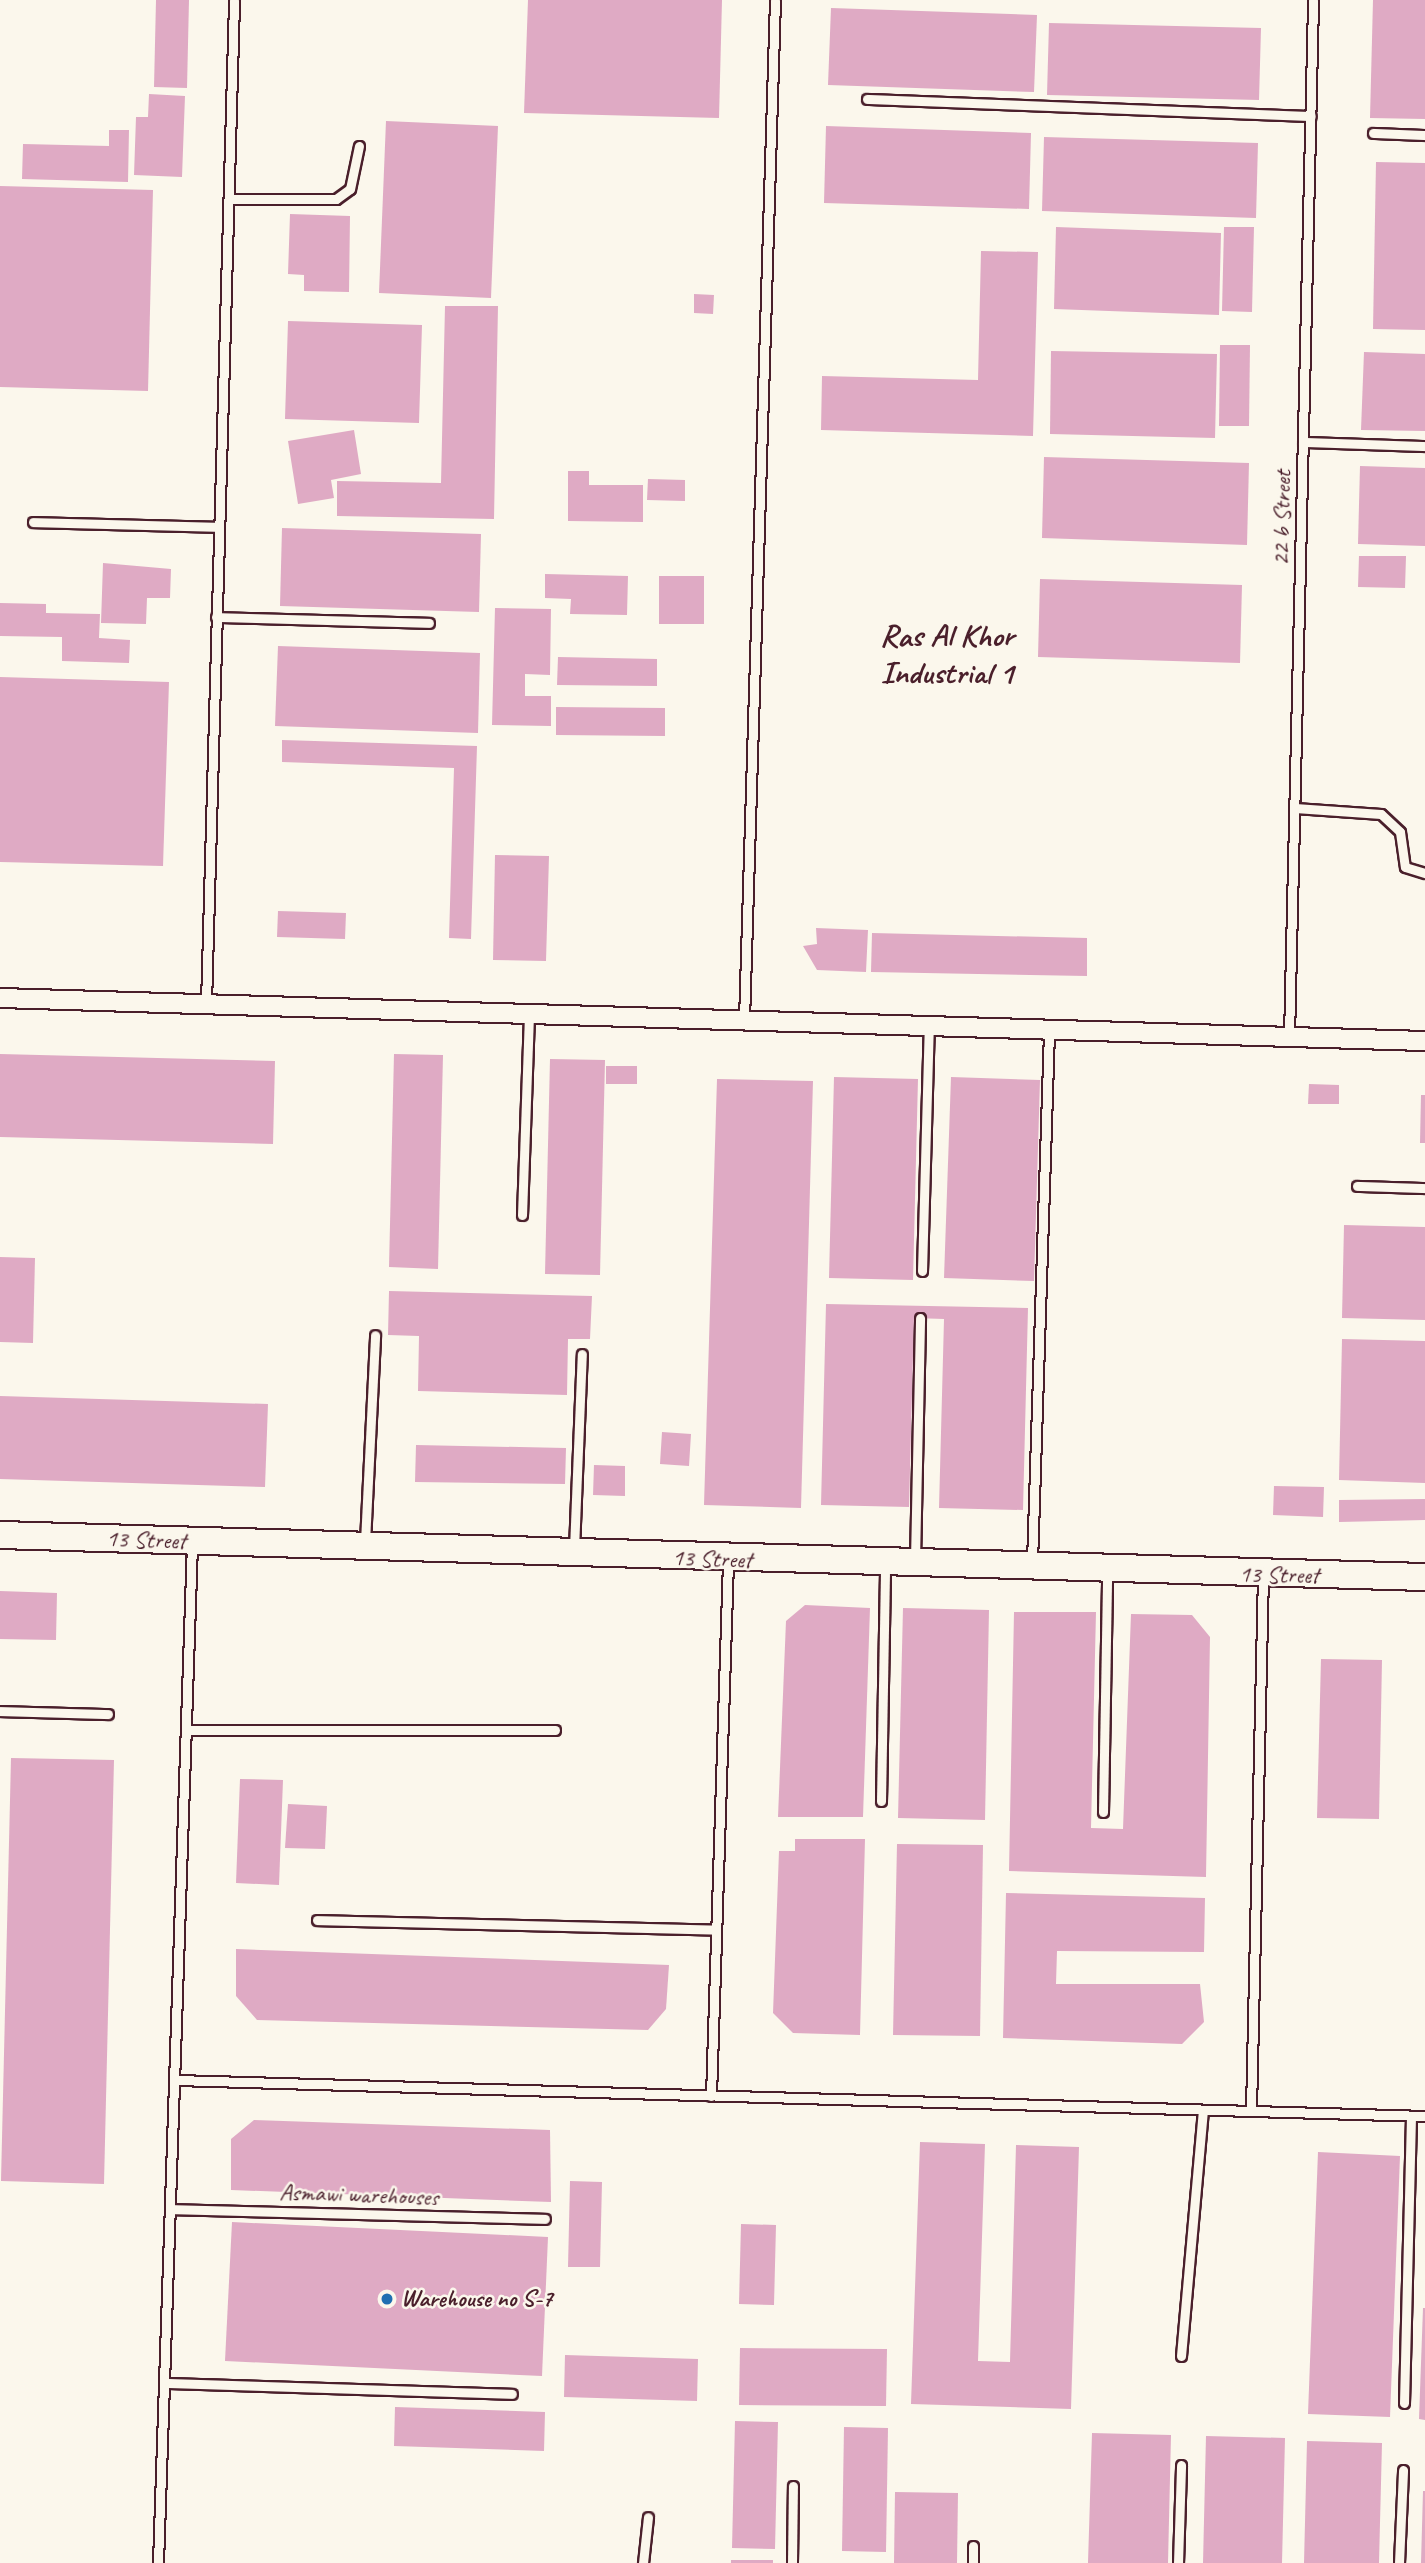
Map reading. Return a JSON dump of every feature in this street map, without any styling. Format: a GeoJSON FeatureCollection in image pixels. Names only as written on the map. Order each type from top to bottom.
{"type":"FeatureCollection","features":[{"type":"Feature","properties":{"kind":"street"},"geometry":{"type":"LineString","coordinates":[[0,998],[1425,1041]]}},
{"type":"Feature","properties":{"kind":"street","name":"13 Street"},"geometry":{"type":"LineString","coordinates":[[0,1535],[728,1560],[1425,1577]]}},
{"type":"Feature","properties":{"kind":"lane"},"geometry":{"type":"LineString","coordinates":[[206,1004],[234,0]]}},
{"type":"Feature","properties":{"kind":"lane"},"geometry":{"type":"LineString","coordinates":[[744,1020],[775,0]]}},
{"type":"Feature","properties":{"kind":"lane","name":"22 b Street"},"geometry":{"type":"LineString","coordinates":[[1289,1037],[1313,0]]}},
{"type":"Feature","properties":{"kind":"lane"},"geometry":{"type":"LineString","coordinates":[[867,99],[1311,116]]}},
{"type":"Feature","properties":{"kind":"lane"},"geometry":{"type":"LineString","coordinates":[[1373,133],[1425,135]]}},
{"type":"Feature","properties":{"kind":"lane"},"geometry":{"type":"LineString","coordinates":[[230,199],[326,201],[344,196],[354,179],[359,146]]}},
{"type":"Feature","properties":{"kind":"lane"},"geometry":{"type":"LineString","coordinates":[[1304,443],[1425,446]]}},
{"type":"Feature","properties":{"kind":"lane"},"geometry":{"type":"LineString","coordinates":[[33,522],[219,527]]}},
{"type":"Feature","properties":{"kind":"lane"},"geometry":{"type":"LineString","coordinates":[[216,617],[429,623]]}},
{"type":"Feature","properties":{"kind":"lane"},"geometry":{"type":"LineString","coordinates":[[1295,808],[1381,814],[1400,832],[1405,867],[1425,873]]}},
{"type":"Feature","properties":{"kind":"lane"},"geometry":{"type":"LineString","coordinates":[[522,1215],[529,1014]]}},
{"type":"Feature","properties":{"kind":"lane"},"geometry":{"type":"LineString","coordinates":[[922,1271],[929,1026]]}},
{"type":"Feature","properties":{"kind":"lane"},"geometry":{"type":"LineString","coordinates":[[1031,1568],[1049,1030]]}},
{"type":"Feature","properties":{"kind":"lane"},"geometry":{"type":"LineString","coordinates":[[1357,1186],[1425,1188]]}},
{"type":"Feature","properties":{"kind":"lane"},"geometry":{"type":"LineString","coordinates":[[915,1565],[920,1318]]}},
{"type":"Feature","properties":{"kind":"lane"},"geometry":{"type":"LineString","coordinates":[[364,1548],[375,1335]]}},
{"type":"Feature","properties":{"kind":"lane"},"geometry":{"type":"LineString","coordinates":[[574,1555],[582,1354]]}},
{"type":"Feature","properties":{"kind":"lane"},"geometry":{"type":"LineString","coordinates":[[159,2563],[192,1542]]}},
{"type":"Feature","properties":{"kind":"lane"},"geometry":{"type":"LineString","coordinates":[[711,2096],[728,1560]]}},
{"type":"Feature","properties":{"kind":"lane"},"geometry":{"type":"LineString","coordinates":[[881,1801],[885,1564]]}},
{"type":"Feature","properties":{"kind":"lane"},"geometry":{"type":"LineString","coordinates":[[1103,1812],[1107,1571]]}},
{"type":"Feature","properties":{"kind":"lane"},"geometry":{"type":"LineString","coordinates":[[1251,2111],[1263,1575]]}},
{"type":"Feature","properties":{"kind":"lane"},"geometry":{"type":"LineString","coordinates":[[0,1711],[108,1714]]}},
{"type":"Feature","properties":{"kind":"lane"},"geometry":{"type":"LineString","coordinates":[[187,1730],[555,1730]]}},
{"type":"Feature","properties":{"kind":"lane"},"geometry":{"type":"LineString","coordinates":[[317,1920],[716,1930]]}},
{"type":"Feature","properties":{"kind":"lane"},"geometry":{"type":"LineString","coordinates":[[176,2080],[1425,2116]]}},
{"type":"Feature","properties":{"kind":"lane"},"geometry":{"type":"LineString","coordinates":[[1181,2356],[1203,2110]]}},
{"type":"Feature","properties":{"kind":"lane"},"geometry":{"type":"LineString","coordinates":[[1404,2403],[1411,2116]]}},
{"type":"Feature","properties":{"kind":"lane","name":"Asmawi warehouses"},"geometry":{"type":"LineString","coordinates":[[172,2209],[545,2219]]}},
{"type":"Feature","properties":{"kind":"lane"},"geometry":{"type":"LineString","coordinates":[[165,2383],[512,2393]]}},
{"type":"Feature","properties":{"kind":"lane"},"geometry":{"type":"LineString","coordinates":[[1178,2563],[1181,2465]]}},
{"type":"Feature","properties":{"kind":"lane"},"geometry":{"type":"LineString","coordinates":[[1399,2563],[1403,2470]]}},
{"type":"Feature","properties":{"kind":"lane"},"geometry":{"type":"LineString","coordinates":[[792,2563],[793,2486]]}},
{"type":"Feature","properties":{"kind":"lane"},"geometry":{"type":"LineString","coordinates":[[643,2563],[648,2517]]}},
{"type":"Feature","properties":{"kind":"lane"},"geometry":{"type":"LineString","coordinates":[[972,2563],[973,2546]]}},
{"type":"Feature","properties":{"kind":"building"},"geometry":{"type":"Polygon","coordinates":[[[156,0],[189,0],[187,88],[154,87],[156,0]]]}},
{"type":"Feature","properties":{"kind":"building"},"geometry":{"type":"Polygon","coordinates":[[[528,0],[722,0],[719,118],[524,113],[528,0]]]}},
{"type":"Feature","properties":{"kind":"building"},"geometry":{"type":"Polygon","coordinates":[[[1373,0],[1425,0],[1425,119],[1370,118],[1373,0]]]}},
{"type":"Feature","properties":{"kind":"building"},"geometry":{"type":"Polygon","coordinates":[[[831,8],[1037,15],[1034,92],[828,85],[831,8]]]}},
{"type":"Feature","properties":{"kind":"building"},"geometry":{"type":"Polygon","coordinates":[[[1049,23],[1261,28],[1259,100],[1047,95],[1049,23]]]}},
{"type":"Feature","properties":{"kind":"building"},"geometry":{"type":"Polygon","coordinates":[[[149,94],[185,96],[182,177],[134,175],[136,117],[148,117],[149,94]]]}},
{"type":"Feature","properties":{"kind":"building"},"geometry":{"type":"Polygon","coordinates":[[[386,121],[498,126],[491,298],[379,293],[386,121]]]}},
{"type":"Feature","properties":{"kind":"building"},"geometry":{"type":"Polygon","coordinates":[[[826,126],[1031,133],[1029,209],[824,203],[826,126]]]}},
{"type":"Feature","properties":{"kind":"building"},"geometry":{"type":"Polygon","coordinates":[[[109,130],[129,130],[128,182],[22,179],[23,144],[109,146],[109,130]]]}},
{"type":"Feature","properties":{"kind":"building"},"geometry":{"type":"Polygon","coordinates":[[[1044,137],[1258,143],[1256,218],[1042,211],[1044,137]]]}},
{"type":"Feature","properties":{"kind":"building"},"geometry":{"type":"Polygon","coordinates":[[[1376,162],[1425,163],[1425,330],[1373,329],[1376,162]]]}},
{"type":"Feature","properties":{"kind":"building"},"geometry":{"type":"Polygon","coordinates":[[[0,186],[153,190],[148,391],[0,387],[0,186]]]}},
{"type":"Feature","properties":{"kind":"building"},"geometry":{"type":"Polygon","coordinates":[[[290,214],[350,216],[349,292],[304,291],[304,275],[288,274],[290,214]]]}},
{"type":"Feature","properties":{"kind":"building"},"geometry":{"type":"Polygon","coordinates":[[[1056,227],[1221,233],[1219,315],[1054,309],[1056,227]]]}},
{"type":"Feature","properties":{"kind":"building"},"geometry":{"type":"Polygon","coordinates":[[[1224,227],[1254,227],[1252,312],[1222,311],[1224,227]]]}},
{"type":"Feature","properties":{"kind":"building"},"geometry":{"type":"Polygon","coordinates":[[[981,251],[1038,252],[1033,436],[821,430],[822,376],[978,380],[981,251]]]}},
{"type":"Feature","properties":{"kind":"building"},"geometry":{"type":"Polygon","coordinates":[[[694,294],[714,295],[713,314],[694,313],[694,294]]]}},
{"type":"Feature","properties":{"kind":"building"},"geometry":{"type":"Polygon","coordinates":[[[445,306],[498,306],[494,519],[337,516],[337,481],[441,483],[445,306]]]}},
{"type":"Feature","properties":{"kind":"building"},"geometry":{"type":"Polygon","coordinates":[[[288,321],[422,325],[419,423],[285,419],[288,321]]]}},
{"type":"Feature","properties":{"kind":"building"},"geometry":{"type":"Polygon","coordinates":[[[1220,345],[1250,345],[1249,426],[1219,426],[1220,345]]]}},
{"type":"Feature","properties":{"kind":"building"},"geometry":{"type":"Polygon","coordinates":[[[1051,351],[1217,354],[1215,438],[1050,434],[1051,351]]]}},
{"type":"Feature","properties":{"kind":"building"},"geometry":{"type":"Polygon","coordinates":[[[1364,352],[1425,354],[1425,431],[1361,430],[1364,352]]]}},
{"type":"Feature","properties":{"kind":"building"},"geometry":{"type":"Polygon","coordinates":[[[354,430],[361,474],[331,480],[334,498],[298,504],[288,441],[354,430]]]}},
{"type":"Feature","properties":{"kind":"building"},"geometry":{"type":"Polygon","coordinates":[[[1044,457],[1249,463],[1247,545],[1042,538],[1044,457]]]}},
{"type":"Feature","properties":{"kind":"building"},"geometry":{"type":"Polygon","coordinates":[[[1360,466],[1425,468],[1425,546],[1358,544],[1360,466]]]}},
{"type":"Feature","properties":{"kind":"building"},"geometry":{"type":"Polygon","coordinates":[[[568,471],[589,471],[589,485],[643,485],[643,522],[568,521],[568,471]]]}},
{"type":"Feature","properties":{"kind":"building"},"geometry":{"type":"Polygon","coordinates":[[[648,479],[685,480],[685,501],[647,500],[648,479]]]}},
{"type":"Feature","properties":{"kind":"building"},"geometry":{"type":"Polygon","coordinates":[[[282,528],[481,534],[479,612],[280,606],[282,528]]]}},
{"type":"Feature","properties":{"kind":"building"},"geometry":{"type":"Polygon","coordinates":[[[1359,556],[1406,556],[1405,588],[1358,587],[1359,556]]]}},
{"type":"Feature","properties":{"kind":"building"},"geometry":{"type":"Polygon","coordinates":[[[103,563],[171,569],[170,598],[147,598],[146,624],[101,623],[103,563]]]}},
{"type":"Feature","properties":{"kind":"building"},"geometry":{"type":"Polygon","coordinates":[[[545,574],[628,576],[627,615],[570,614],[571,599],[545,598],[545,574]]]}},
{"type":"Feature","properties":{"kind":"building"},"geometry":{"type":"Polygon","coordinates":[[[659,576],[704,576],[704,624],[659,624],[659,576]]]}},
{"type":"Feature","properties":{"kind":"building"},"geometry":{"type":"Polygon","coordinates":[[[1040,579],[1242,585],[1240,663],[1038,657],[1040,579]]]}},
{"type":"Feature","properties":{"kind":"building"},"geometry":{"type":"Polygon","coordinates":[[[0,603],[46,604],[46,613],[100,614],[99,638],[130,640],[129,663],[62,661],[62,637],[0,636],[0,603]]]}},
{"type":"Feature","properties":{"kind":"building"},"geometry":{"type":"Polygon","coordinates":[[[495,608],[551,609],[550,675],[525,674],[525,696],[551,696],[551,726],[492,725],[495,608]]]}},
{"type":"Feature","properties":{"kind":"building"},"geometry":{"type":"Polygon","coordinates":[[[278,646],[480,653],[478,733],[275,726],[278,646]]]}},
{"type":"Feature","properties":{"kind":"building"},"geometry":{"type":"Polygon","coordinates":[[[558,657],[657,659],[657,686],[557,685],[558,657]]]}},
{"type":"Feature","properties":{"kind":"building"},"geometry":{"type":"Polygon","coordinates":[[[0,677],[169,682],[163,866],[0,862],[0,677]]]}},
{"type":"Feature","properties":{"kind":"building"},"geometry":{"type":"Polygon","coordinates":[[[556,707],[665,708],[665,736],[556,735],[556,707]]]}},
{"type":"Feature","properties":{"kind":"building"},"geometry":{"type":"Polygon","coordinates":[[[282,740],[477,746],[471,939],[449,938],[454,768],[282,762],[282,740]]]}},
{"type":"Feature","properties":{"kind":"building"},"geometry":{"type":"Polygon","coordinates":[[[495,855],[549,856],[546,961],[493,960],[495,855]]]}},
{"type":"Feature","properties":{"kind":"building"},"geometry":{"type":"Polygon","coordinates":[[[278,911],[346,913],[345,939],[277,937],[278,911]]]}},
{"type":"Feature","properties":{"kind":"building"},"geometry":{"type":"Polygon","coordinates":[[[816,928],[868,930],[866,972],[817,970],[803,946],[817,944],[816,928]]]}},
{"type":"Feature","properties":{"kind":"building"},"geometry":{"type":"Polygon","coordinates":[[[872,933],[1087,938],[1087,976],[871,972],[872,933]]]}},
{"type":"Feature","properties":{"kind":"building"},"geometry":{"type":"Polygon","coordinates":[[[0,1054],[275,1061],[273,1144],[0,1137],[0,1054]]]}},
{"type":"Feature","properties":{"kind":"building"},"geometry":{"type":"Polygon","coordinates":[[[394,1054],[443,1055],[438,1269],[389,1267],[394,1054]]]}},
{"type":"Feature","properties":{"kind":"building"},"geometry":{"type":"Polygon","coordinates":[[[550,1059],[605,1060],[600,1275],[545,1274],[550,1059]]]}},
{"type":"Feature","properties":{"kind":"building"},"geometry":{"type":"Polygon","coordinates":[[[606,1066],[637,1066],[637,1084],[606,1084],[606,1066]]]}},
{"type":"Feature","properties":{"kind":"building"},"geometry":{"type":"Polygon","coordinates":[[[834,1077],[918,1079],[913,1280],[829,1278],[834,1077]]]}},
{"type":"Feature","properties":{"kind":"building"},"geometry":{"type":"Polygon","coordinates":[[[951,1077],[1040,1080],[1034,1281],[944,1278],[951,1077]]]}},
{"type":"Feature","properties":{"kind":"building"},"geometry":{"type":"Polygon","coordinates":[[[717,1079],[813,1081],[801,1508],[704,1505],[717,1079]]]}},
{"type":"Feature","properties":{"kind":"building"},"geometry":{"type":"Polygon","coordinates":[[[1309,1084],[1339,1085],[1339,1104],[1308,1104],[1309,1084]]]}},
{"type":"Feature","properties":{"kind":"building"},"geometry":{"type":"Polygon","coordinates":[[[1421,1095],[1425,1095],[1425,1143],[1420,1143],[1421,1095]]]}},
{"type":"Feature","properties":{"kind":"building"},"geometry":{"type":"Polygon","coordinates":[[[1344,1225],[1425,1227],[1425,1320],[1342,1318],[1344,1225]]]}},
{"type":"Feature","properties":{"kind":"building"},"geometry":{"type":"Polygon","coordinates":[[[0,1257],[35,1258],[33,1343],[0,1342],[0,1257]]]}},
{"type":"Feature","properties":{"kind":"building"},"geometry":{"type":"Polygon","coordinates":[[[389,1291],[592,1296],[590,1339],[568,1339],[567,1395],[418,1391],[419,1336],[388,1335],[389,1291]]]}},
{"type":"Feature","properties":{"kind":"building"},"geometry":{"type":"Polygon","coordinates":[[[826,1304],[1028,1308],[1023,1510],[939,1508],[944,1319],[914,1318],[909,1507],[821,1505],[826,1304]]]}},
{"type":"Feature","properties":{"kind":"building"},"geometry":{"type":"Polygon","coordinates":[[[1342,1339],[1425,1341],[1425,1483],[1339,1480],[1342,1339]]]}},
{"type":"Feature","properties":{"kind":"building"},"geometry":{"type":"Polygon","coordinates":[[[0,1396],[268,1404],[265,1487],[0,1479],[0,1396]]]}},
{"type":"Feature","properties":{"kind":"building"},"geometry":{"type":"Polygon","coordinates":[[[662,1432],[691,1434],[689,1466],[660,1464],[662,1432]]]}},
{"type":"Feature","properties":{"kind":"building"},"geometry":{"type":"Polygon","coordinates":[[[416,1445],[566,1448],[565,1484],[415,1482],[416,1445]]]}},
{"type":"Feature","properties":{"kind":"building"},"geometry":{"type":"Polygon","coordinates":[[[594,1465],[625,1466],[625,1496],[593,1495],[594,1465]]]}},
{"type":"Feature","properties":{"kind":"building"},"geometry":{"type":"Polygon","coordinates":[[[1274,1486],[1324,1487],[1323,1517],[1273,1515],[1274,1486]]]}},
{"type":"Feature","properties":{"kind":"building"},"geometry":{"type":"Polygon","coordinates":[[[1425,1499],[1425,1520],[1339,1522],[1339,1500],[1425,1499]]]}},
{"type":"Feature","properties":{"kind":"building"},"geometry":{"type":"Polygon","coordinates":[[[0,1591],[57,1593],[56,1640],[0,1639],[0,1591]]]}},
{"type":"Feature","properties":{"kind":"building"},"geometry":{"type":"Polygon","coordinates":[[[805,1605],[870,1608],[863,1817],[778,1817],[786,1621],[805,1605]]]}},
{"type":"Feature","properties":{"kind":"building"},"geometry":{"type":"Polygon","coordinates":[[[903,1608],[989,1610],[985,1820],[898,1818],[903,1608]]]}},
{"type":"Feature","properties":{"kind":"building"},"geometry":{"type":"Polygon","coordinates":[[[1014,1612],[1096,1612],[1091,1828],[1123,1829],[1131,1614],[1192,1615],[1210,1637],[1206,1877],[1009,1871],[1014,1612]]]}},
{"type":"Feature","properties":{"kind":"building"},"geometry":{"type":"Polygon","coordinates":[[[1321,1659],[1382,1660],[1379,1819],[1317,1818],[1321,1659]]]}},
{"type":"Feature","properties":{"kind":"building"},"geometry":{"type":"Polygon","coordinates":[[[11,1758],[114,1760],[104,2184],[1,2181],[11,1758]]]}},
{"type":"Feature","properties":{"kind":"building"},"geometry":{"type":"Polygon","coordinates":[[[240,1779],[283,1780],[279,1885],[236,1883],[240,1779]]]}},
{"type":"Feature","properties":{"kind":"building"},"geometry":{"type":"Polygon","coordinates":[[[288,1804],[327,1806],[325,1849],[285,1848],[288,1804]]]}},
{"type":"Feature","properties":{"kind":"building"},"geometry":{"type":"Polygon","coordinates":[[[795,1839],[865,1839],[860,2035],[793,2033],[773,2013],[779,1851],[795,1851],[795,1839]]]}},
{"type":"Feature","properties":{"kind":"building"},"geometry":{"type":"Polygon","coordinates":[[[897,1844],[983,1845],[980,2036],[893,2035],[897,1844]]]}},
{"type":"Feature","properties":{"kind":"building"},"geometry":{"type":"Polygon","coordinates":[[[1006,1893],[1205,1898],[1204,1952],[1057,1951],[1056,1984],[1200,1984],[1204,2022],[1182,2044],[1003,2038],[1006,1893]]]}},
{"type":"Feature","properties":{"kind":"building"},"geometry":{"type":"Polygon","coordinates":[[[236,1949],[669,1965],[666,2009],[648,2030],[257,2020],[236,1996],[236,1949]]]}},
{"type":"Feature","properties":{"kind":"building"},"geometry":{"type":"Polygon","coordinates":[[[254,2120],[550,2130],[551,2202],[231,2190],[231,2139],[254,2120]]]}},
{"type":"Feature","properties":{"kind":"building"},"geometry":{"type":"Polygon","coordinates":[[[920,2142],[985,2144],[978,2361],[1010,2362],[1016,2145],[1079,2147],[1071,2409],[911,2404],[920,2142]]]}},
{"type":"Feature","properties":{"kind":"building"},"geometry":{"type":"Polygon","coordinates":[[[1318,2152],[1400,2156],[1390,2417],[1308,2414],[1318,2152]]]}},
{"type":"Feature","properties":{"kind":"building"},"geometry":{"type":"Polygon","coordinates":[[[570,2181],[602,2182],[600,2267],[568,2267],[570,2181]]]}},
{"type":"Feature","properties":{"kind":"building","name":"Warehouse no S-7"},"geometry":{"type":"Polygon","coordinates":[[[232,2222],[548,2237],[542,2376],[225,2361],[232,2222]]]}},
{"type":"Feature","properties":{"kind":"building"},"geometry":{"type":"Polygon","coordinates":[[[741,2224],[776,2225],[774,2305],[739,2304],[741,2224]]]}},
{"type":"Feature","properties":{"kind":"building"},"geometry":{"type":"Polygon","coordinates":[[[1425,2308],[1425,2420],[1419,2419],[1425,2308]]]}},
{"type":"Feature","properties":{"kind":"building"},"geometry":{"type":"Polygon","coordinates":[[[740,2348],[887,2349],[886,2406],[739,2405],[740,2348]]]}},
{"type":"Feature","properties":{"kind":"building"},"geometry":{"type":"Polygon","coordinates":[[[565,2355],[698,2359],[697,2401],[564,2397],[565,2355]]]}},
{"type":"Feature","properties":{"kind":"building"},"geometry":{"type":"Polygon","coordinates":[[[395,2407],[545,2412],[544,2451],[394,2446],[395,2407]]]}},
{"type":"Feature","properties":{"kind":"building"},"geometry":{"type":"Polygon","coordinates":[[[735,2421],[778,2422],[775,2549],[732,2548],[735,2421]]]}},
{"type":"Feature","properties":{"kind":"building"},"geometry":{"type":"Polygon","coordinates":[[[844,2427],[888,2428],[886,2552],[842,2551],[844,2427]]]}},
{"type":"Feature","properties":{"kind":"building"},"geometry":{"type":"Polygon","coordinates":[[[1092,2433],[1171,2435],[1168,2563],[1088,2563],[1092,2433]]]}},
{"type":"Feature","properties":{"kind":"building"},"geometry":{"type":"Polygon","coordinates":[[[1206,2436],[1285,2438],[1282,2563],[1203,2563],[1206,2436]]]}},
{"type":"Feature","properties":{"kind":"building"},"geometry":{"type":"Polygon","coordinates":[[[1307,2441],[1382,2443],[1379,2563],[1304,2563],[1307,2441]]]}},
{"type":"Feature","properties":{"kind":"building"},"geometry":{"type":"Polygon","coordinates":[[[1423,2491],[1425,2563],[1421,2563],[1423,2491]]]}},
{"type":"Feature","properties":{"kind":"building"},"geometry":{"type":"Polygon","coordinates":[[[895,2492],[958,2493],[957,2563],[894,2563],[895,2492]]]}},
{"type":"Feature","properties":{"kind":"building"},"geometry":{"type":"Polygon","coordinates":[[[731,2560],[773,2560],[773,2563],[731,2563],[731,2560]]]}},
{"type":"Feature","properties":{"kind":"place","name":"Warehouse no S-7"},"geometry":{"type":"Point","coordinates":[387,2299]}},
{"type":"Feature","properties":{"kind":"district","name":"Ras Al Khor Industrial 1"},"geometry":{"type":"Point","coordinates":[947,656]}}]}
